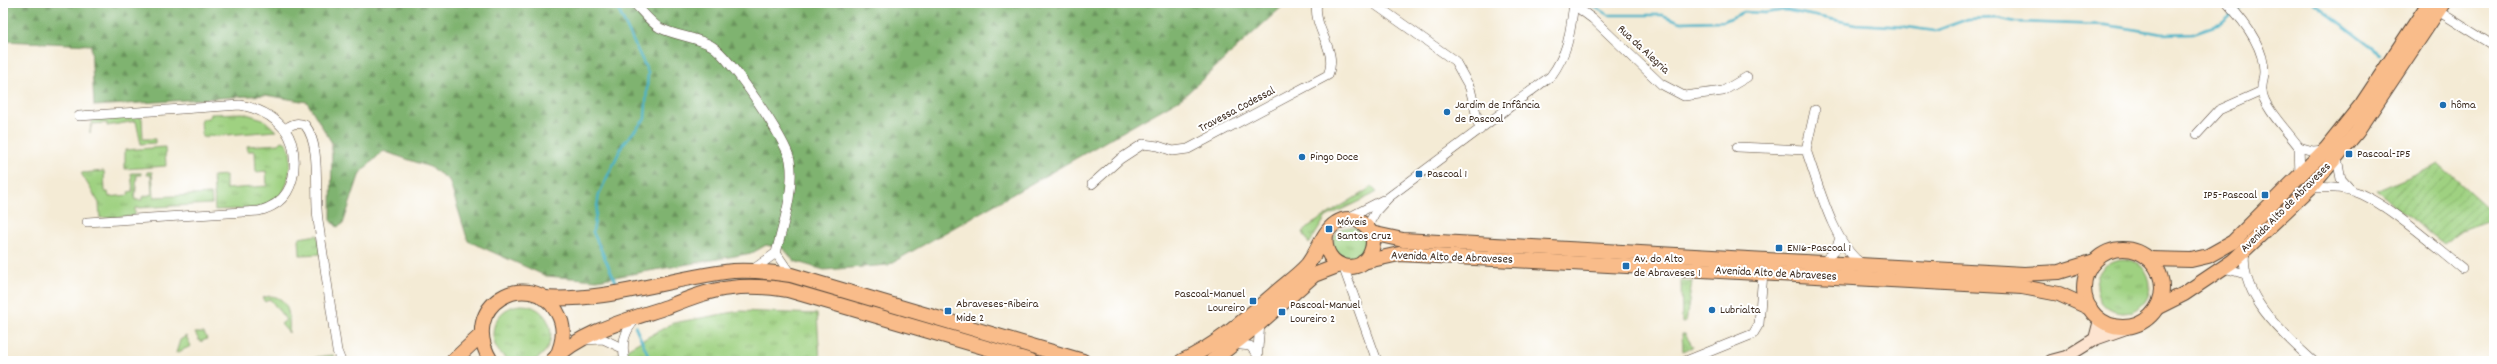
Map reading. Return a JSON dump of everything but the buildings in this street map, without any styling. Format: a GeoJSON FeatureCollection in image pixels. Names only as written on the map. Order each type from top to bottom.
{"type":"FeatureCollection","features":[{"type":"Feature","properties":{"kind":"main road","name":"Avenida Alto de Abraveses"},"geometry":{"type":"LineString","coordinates":[[2158,307],[2184,294],[2219,270],[2244,250],[2310,188],[2332,154],[2391,84],[2437,6]]}},
{"type":"Feature","properties":{"kind":"main road","name":"Avenida Alto de Abraveses"},"geometry":{"type":"LineString","coordinates":[[2150,259],[2191,260],[2208,256],[2233,242],[2300,176],[2332,154]]}},
{"type":"Feature","properties":{"kind":"main road"},"geometry":{"type":"LineString","coordinates":[[1182,361],[1201,352],[1229,333],[1303,269],[1317,252],[1326,236],[1334,223],[1348,218],[1362,222],[1369,230],[1372,249],[1350,265],[1329,256],[1325,243],[1326,236]]}},
{"type":"Feature","properties":{"kind":"main road","name":"Avenida Alto de Abraveses"},"geometry":{"type":"LineString","coordinates":[[1369,230],[1403,240],[2024,274],[2059,272],[2095,261]]}},
{"type":"Feature","properties":{"kind":"main road"},"geometry":{"type":"LineString","coordinates":[[2128,249],[2140,253],[2150,259],[2158,270],[2162,282],[2162,295],[2158,307],[2150,317],[2140,324],[2129,327],[2109,325],[2100,320],[2090,308],[2085,296],[2084,284],[2088,272],[2095,261],[2105,254],[2116,250],[2128,249]]}},
{"type":"Feature","properties":{"kind":"main road","name":"Avenida Alto de Abraveses"},"geometry":{"type":"LineString","coordinates":[[1212,361],[1260,323],[1314,275],[1399,254],[2022,287],[2059,294],[2090,308]]}},
{"type":"Feature","properties":{"kind":"main road"},"geometry":{"type":"LineString","coordinates":[[491,361],[484,349],[481,335],[483,321],[488,309],[497,300],[508,294],[520,292],[532,293],[549,298],[582,298],[613,294],[732,272],[751,271],[791,275],[1083,361]]}},
{"type":"Feature","properties":{"kind":"main road"},"geometry":{"type":"LineString","coordinates":[[554,359],[579,341],[608,327],[638,316],[700,295],[730,288],[757,286],[788,290],[1031,361]]}},
{"type":"Feature","properties":{"kind":"main road"},"geometry":{"type":"LineString","coordinates":[[549,298],[561,318],[564,332],[562,346],[554,359]]}},
{"type":"Feature","properties":{"kind":"main road"},"geometry":{"type":"LineString","coordinates":[[453,361],[481,335]]}},
{"type":"Feature","properties":{"kind":"street"},"geometry":{"type":"LineString","coordinates":[[634,3],[660,28],[712,46],[753,93],[786,148],[790,160],[790,181],[787,205],[776,253],[751,271]]}},
{"type":"Feature","properties":{"kind":"street","name":"Travessa Codessal"},"geometry":{"type":"LineString","coordinates":[[1092,184],[1120,159],[1143,144],[1172,150],[1188,149],[1328,75],[1332,65],[1331,56],[1318,18],[1317,3]]}},
{"type":"Feature","properties":{"kind":"street"},"geometry":{"type":"LineString","coordinates":[[1373,3],[1455,61],[1470,88],[1480,130]]}},
{"type":"Feature","properties":{"kind":"street"},"geometry":{"type":"LineString","coordinates":[[1369,230],[1376,211],[1390,197],[1551,76],[1565,53],[1570,40],[1574,4]]}},
{"type":"Feature","properties":{"kind":"street","name":"Rua da Alegria"},"geometry":{"type":"LineString","coordinates":[[1574,4],[1593,19],[1661,84],[1684,96],[1723,91],[1747,77]]}},
{"type":"Feature","properties":{"kind":"street"},"geometry":{"type":"LineString","coordinates":[[2229,5],[2240,16],[2254,39],[2263,61],[2264,73],[2262,91],[2268,106],[2299,147],[2300,176]]}},
{"type":"Feature","properties":{"kind":"street"},"geometry":{"type":"LineString","coordinates":[[2437,6],[2494,46]]}},
{"type":"Feature","properties":{"kind":"street"},"geometry":{"type":"LineString","coordinates":[[2196,134],[2219,110],[2262,91]]}},
{"type":"Feature","properties":{"kind":"street"},"geometry":{"type":"LineString","coordinates":[[79,116],[240,105],[257,108],[285,129],[292,148],[294,170],[287,193],[269,208],[260,211],[87,222]]}},
{"type":"Feature","properties":{"kind":"street"},"geometry":{"type":"LineString","coordinates":[[1815,110],[1806,150],[1840,239],[1849,255],[1862,265]]}},
{"type":"Feature","properties":{"kind":"street"},"geometry":{"type":"LineString","coordinates":[[285,129],[291,124],[299,123],[305,125],[314,139],[318,219],[325,257],[337,351],[341,361]]}},
{"type":"Feature","properties":{"kind":"street"},"geometry":{"type":"LineString","coordinates":[[2299,147],[2312,151],[2332,154],[2341,179],[2352,191]]}},
{"type":"Feature","properties":{"kind":"street"},"geometry":{"type":"LineString","coordinates":[[1737,148],[1806,150]]}},
{"type":"Feature","properties":{"kind":"street"},"geometry":{"type":"LineString","coordinates":[[2310,188],[2331,187],[2352,191],[2373,199],[2462,268]]}},
{"type":"Feature","properties":{"kind":"street"},"geometry":{"type":"LineString","coordinates":[[1348,218],[1390,197]]}},
{"type":"Feature","properties":{"kind":"street"},"geometry":{"type":"LineString","coordinates":[[1822,263],[1834,252],[1840,239]]}},
{"type":"Feature","properties":{"kind":"street"},"geometry":{"type":"LineString","coordinates":[[2244,250],[2243,261],[2245,274],[2273,322],[2313,361]]}},
{"type":"Feature","properties":{"kind":"street"},"geometry":{"type":"LineString","coordinates":[[776,253],[791,275]]}},
{"type":"Feature","properties":{"kind":"street"},"geometry":{"type":"LineString","coordinates":[[1350,265],[1354,293],[1377,361]]}},
{"type":"Feature","properties":{"kind":"street"},"geometry":{"type":"LineString","coordinates":[[2219,270],[2228,269],[2245,274]]}},
{"type":"Feature","properties":{"kind":"street"},"geometry":{"type":"LineString","coordinates":[[1686,361],[1753,334],[1759,324],[1763,273]]}},
{"type":"Feature","properties":{"kind":"street"},"geometry":{"type":"LineString","coordinates":[[625,361],[622,348],[629,326],[638,316]]}},
{"type":"Feature","properties":{"kind":"street"},"geometry":{"type":"LineString","coordinates":[[2095,339],[2100,320]]}},
{"type":"Feature","properties":{"kind":"street"},"geometry":{"type":"LineString","coordinates":[[1257,358],[1260,323]]}},
{"type":"Feature","properties":{"kind":"street"},"geometry":{"type":"LineString","coordinates":[[2051,361],[2066,357],[2095,339],[2129,327]]}},
{"type":"Feature","properties":{"kind":"street"},"geometry":{"type":"LineString","coordinates":[[579,341],[603,339],[622,348]]}},
{"type":"Feature","properties":{"kind":"street"},"geometry":{"type":"LineString","coordinates":[[1233,344],[1250,346],[1257,358]]}},
{"type":"Feature","properties":{"kind":"green space"},"geometry":{"type":"Polygon","coordinates":[[[3,3],[1286,3],[1182,98],[888,265],[824,270],[794,261],[784,249],[766,245],[752,253],[597,280],[546,276],[468,241],[449,180],[430,167],[383,151],[360,173],[343,224],[337,227],[331,220],[332,143],[307,102],[265,95],[94,106],[91,45],[4,41],[3,43],[3,3]]]}},
{"type":"Feature","properties":{"kind":"green space"},"geometry":{"type":"Polygon","coordinates":[[[243,113],[263,119],[276,131],[202,137],[201,119],[208,118],[211,114],[243,113]]]}},
{"type":"Feature","properties":{"kind":"green space"},"geometry":{"type":"Polygon","coordinates":[[[137,116],[142,118],[143,139],[155,139],[155,143],[141,144],[136,121],[107,126],[107,123],[91,124],[92,119],[137,116]]]}},
{"type":"Feature","properties":{"kind":"green space"},"geometry":{"type":"Polygon","coordinates":[[[282,141],[287,143],[289,149],[290,165],[287,182],[282,194],[265,206],[248,209],[215,210],[213,176],[226,175],[226,189],[267,186],[266,171],[256,172],[255,151],[248,151],[247,146],[279,144],[282,141]]]}},
{"type":"Feature","properties":{"kind":"green space"},"geometry":{"type":"Polygon","coordinates":[[[165,147],[166,166],[125,169],[125,150],[165,147]]]}},
{"type":"Feature","properties":{"kind":"green space"},"geometry":{"type":"Polygon","coordinates":[[[2439,164],[2494,214],[2494,218],[2462,230],[2443,244],[2376,191],[2439,164]]]}},
{"type":"Feature","properties":{"kind":"green space"},"geometry":{"type":"Polygon","coordinates":[[[104,171],[105,192],[108,192],[109,197],[129,195],[128,192],[133,191],[131,173],[141,173],[142,175],[137,175],[135,200],[142,200],[142,197],[152,194],[151,175],[147,175],[147,172],[152,172],[154,197],[211,194],[212,204],[135,208],[135,216],[100,218],[99,203],[81,173],[104,171]]]}},
{"type":"Feature","properties":{"kind":"green space"},"geometry":{"type":"Polygon","coordinates":[[[1372,187],[1377,192],[1326,217],[1309,244],[1303,232],[1309,226],[1372,187]]]}},
{"type":"Feature","properties":{"kind":"green space"},"geometry":{"type":"Polygon","coordinates":[[[1346,227],[1352,227],[1362,234],[1365,243],[1364,249],[1358,256],[1352,259],[1346,259],[1336,252],[1333,246],[1333,240],[1340,230],[1346,227]]]}},
{"type":"Feature","properties":{"kind":"green space"},"geometry":{"type":"Polygon","coordinates":[[[317,235],[322,254],[300,255],[299,238],[317,235]]]}},
{"type":"Feature","properties":{"kind":"green space"},"geometry":{"type":"Polygon","coordinates":[[[2118,259],[2128,259],[2138,263],[2146,271],[2150,281],[2150,291],[2146,301],[2138,309],[2128,313],[2118,313],[2108,309],[2100,301],[2096,291],[2096,281],[2100,271],[2108,263],[2118,259]]]}},
{"type":"Feature","properties":{"kind":"green space"},"geometry":{"type":"Polygon","coordinates":[[[1681,281],[1692,281],[1686,322],[1682,323],[1681,281]]]}},
{"type":"Feature","properties":{"kind":"green space"},"geometry":{"type":"Polygon","coordinates":[[[270,296],[277,297],[285,304],[289,315],[289,333],[281,324],[286,320],[270,299],[265,302],[262,298],[270,296]]]}},
{"type":"Feature","properties":{"kind":"green space"},"geometry":{"type":"Polygon","coordinates":[[[516,305],[528,305],[543,313],[551,328],[551,340],[543,355],[528,363],[516,363],[501,355],[493,340],[493,328],[501,313],[516,305]]]}},
{"type":"Feature","properties":{"kind":"green space"},"geometry":{"type":"Polygon","coordinates":[[[740,311],[817,314],[820,361],[611,361],[609,359],[673,323],[740,311]]]}},
{"type":"Feature","properties":{"kind":"green space"},"geometry":{"type":"Polygon","coordinates":[[[195,333],[204,333],[207,339],[200,342],[195,333]]]}},
{"type":"Feature","properties":{"kind":"green space"},"geometry":{"type":"Polygon","coordinates":[[[1682,334],[1685,334],[1693,347],[1683,351],[1682,334]]]}},
{"type":"Feature","properties":{"kind":"green space"},"geometry":{"type":"Polygon","coordinates":[[[186,336],[191,346],[176,353],[180,340],[186,336]]]}},
{"type":"Feature","properties":{"kind":"green space"},"geometry":{"type":"Polygon","coordinates":[[[333,355],[336,361],[310,361],[316,357],[333,355]]]}},
{"type":"Feature","properties":{"kind":"waterway"},"geometry":{"type":"LineString","coordinates":[[615,3],[648,72],[645,119],[623,144],[599,194],[593,232],[617,285]]}},
{"type":"Feature","properties":{"kind":"waterway"},"geometry":{"type":"LineString","coordinates":[[1588,3],[1608,15],[1662,15],[1681,22],[1724,21],[1744,12],[1765,13],[1785,10],[1855,24],[1907,27],[1935,31],[1968,19],[1998,18],[2015,22],[2106,25],[2163,34],[2193,33],[2220,24],[2233,13]]}},
{"type":"Feature","properties":{"kind":"waterway"},"geometry":{"type":"LineString","coordinates":[[2237,10],[2246,3]]}},
{"type":"Feature","properties":{"kind":"waterway"},"geometry":{"type":"LineString","coordinates":[[2314,3],[2380,54]]}},
{"type":"Feature","properties":{"kind":"waterway"},"geometry":{"type":"LineString","coordinates":[[635,326],[651,361]]}},
{"type":"Feature","properties":{"kind":"place","name":"hôma"},"geometry":{"type":"Point","coordinates":[2443,105]}},
{"type":"Feature","properties":{"kind":"place","name":"Jardim de Infância de Pascoal"},"geometry":{"type":"Point","coordinates":[1447,112]}},
{"type":"Feature","properties":{"kind":"place","name":"Pascoal-IP5"},"geometry":{"type":"Point","coordinates":[2349,154]}},
{"type":"Feature","properties":{"kind":"place","name":"Pingo Doce"},"geometry":{"type":"Point","coordinates":[1302,157]}},
{"type":"Feature","properties":{"kind":"place","name":"Pascoal 1"},"geometry":{"type":"Point","coordinates":[1419,174]}},
{"type":"Feature","properties":{"kind":"place","name":"IP5-Pascoal"},"geometry":{"type":"Point","coordinates":[2265,195]}},
{"type":"Feature","properties":{"kind":"place","name":"Móveis Santos Cruz"},"geometry":{"type":"Point","coordinates":[1329,229]}},
{"type":"Feature","properties":{"kind":"place","name":"EN16-Pascoal 1"},"geometry":{"type":"Point","coordinates":[1779,248]}},
{"type":"Feature","properties":{"kind":"place","name":"Av. do Alto de Abraveses 1"},"geometry":{"type":"Point","coordinates":[1626,266]}},
{"type":"Feature","properties":{"kind":"place","name":"Pascoal-Manuel Loureiro"},"geometry":{"type":"Point","coordinates":[1253,301]}},
{"type":"Feature","properties":{"kind":"place","name":"Lubrialta"},"geometry":{"type":"Point","coordinates":[1712,310]}},
{"type":"Feature","properties":{"kind":"place","name":"Abraveses-Ribeira Mide 2"},"geometry":{"type":"Point","coordinates":[948,311]}},
{"type":"Feature","properties":{"kind":"place","name":"Pascoal-Manuel Loureiro 2"},"geometry":{"type":"Point","coordinates":[1282,312]}}]}
